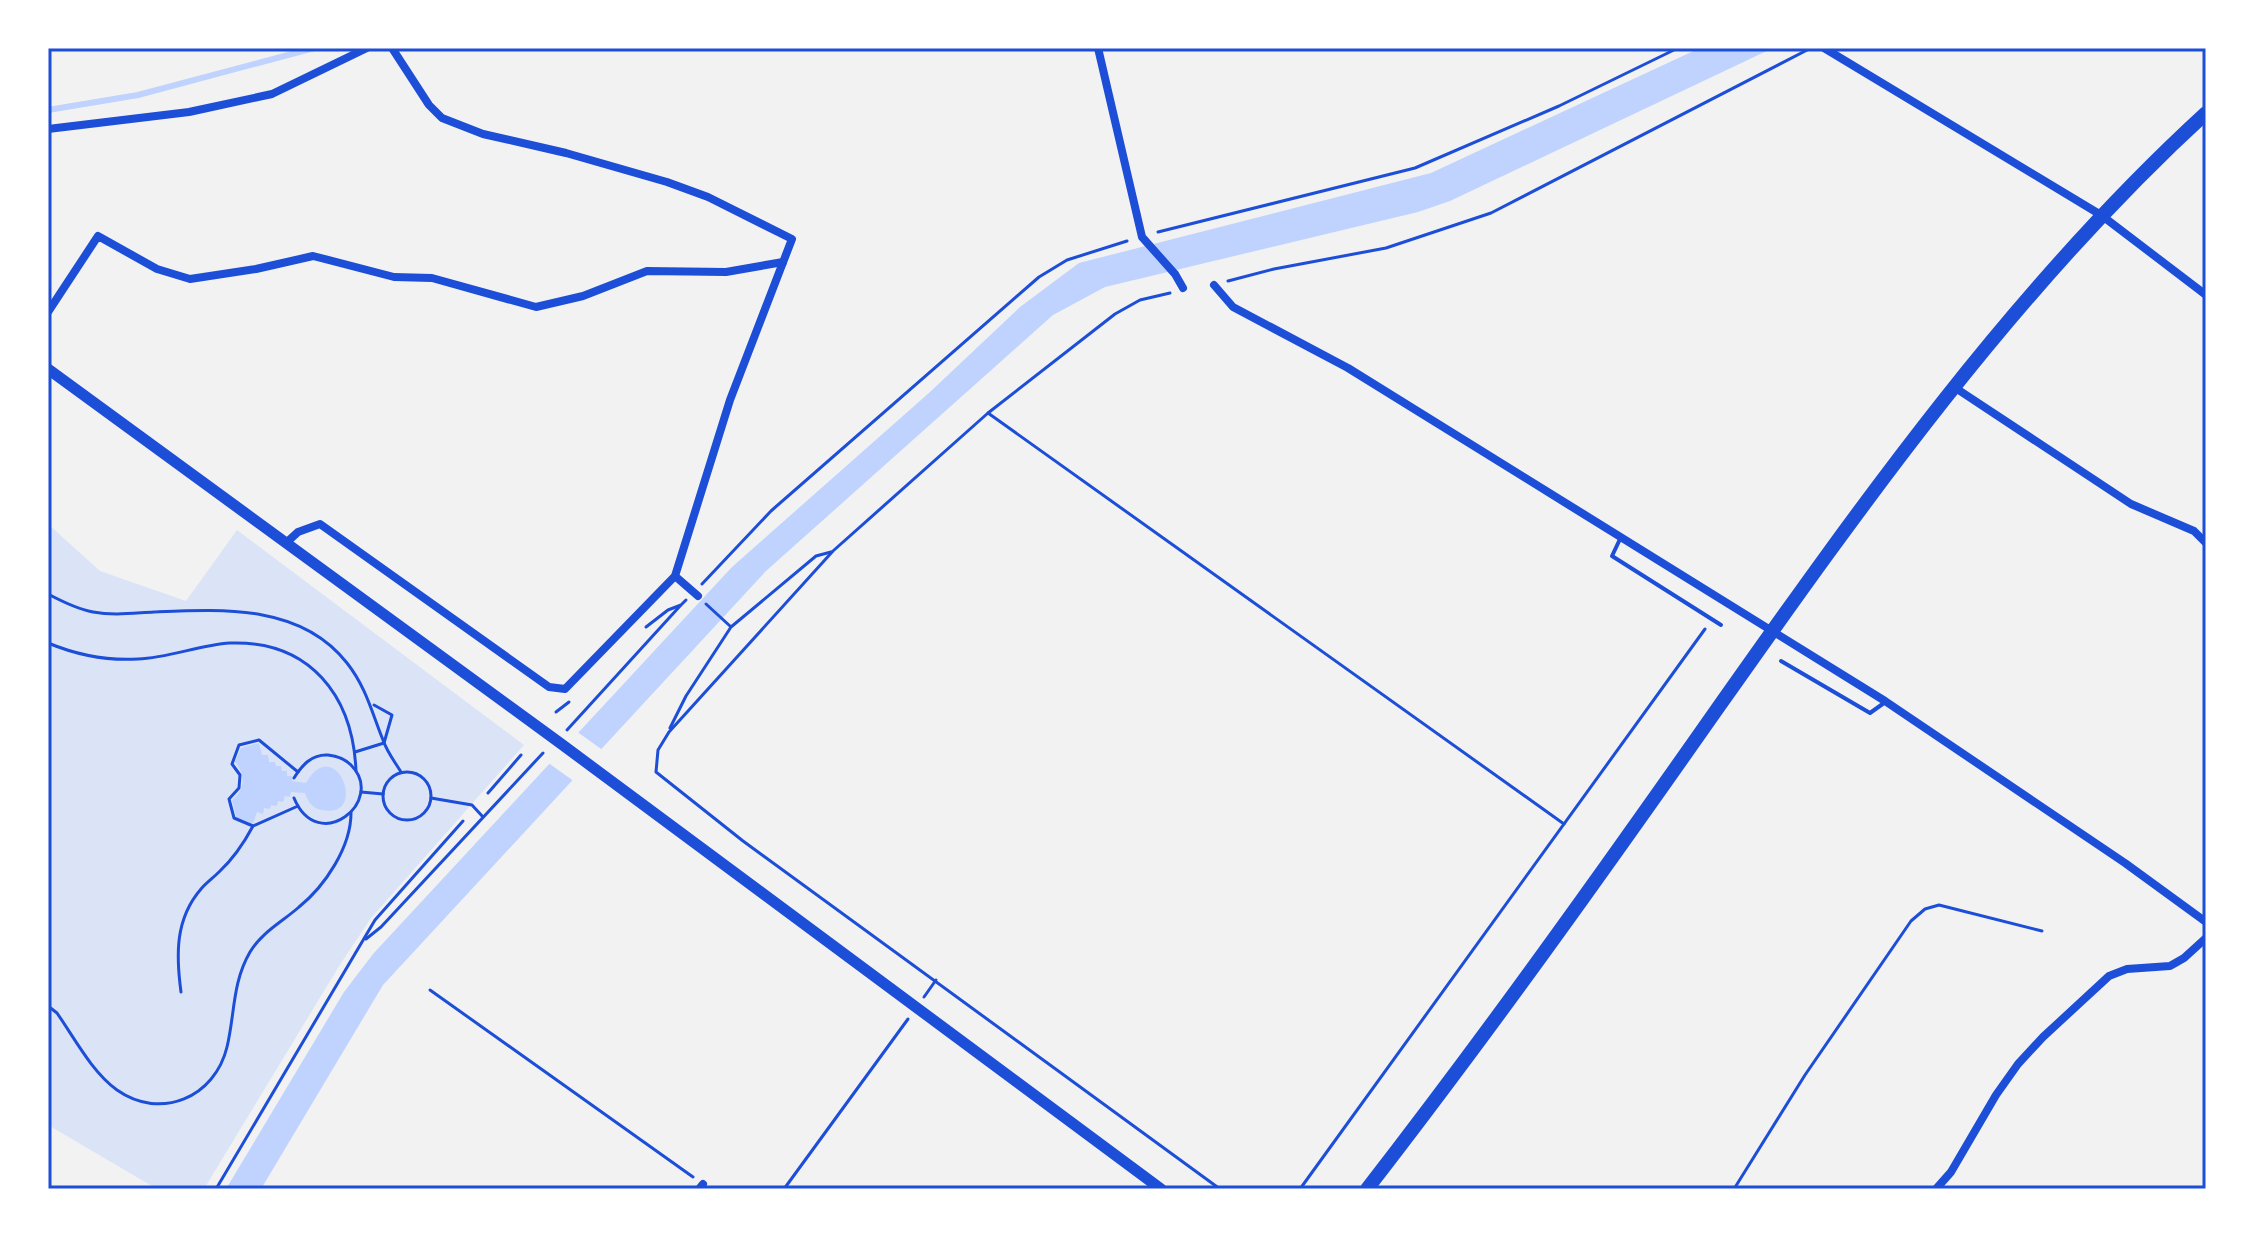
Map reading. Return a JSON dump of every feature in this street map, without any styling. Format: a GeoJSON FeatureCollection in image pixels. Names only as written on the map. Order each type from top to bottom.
{"type":"FeatureCollection","features":[{"type":"Feature","properties":{"kind":"highway"},"geometry":{"type":"LineString","coordinates":[[1367,1189],[1439,1096],[1772,631],[1954,387],[2101,215],[2206,113]]}},
{"type":"Feature","properties":{"kind":"street"},"geometry":{"type":"LineString","coordinates":[[48,129],[189,112],[272,94],[367,48]]}},
{"type":"Feature","properties":{"kind":"street"},"geometry":{"type":"LineString","coordinates":[[286,543],[298,532],[320,524],[549,687],[565,689],[675,576],[730,400],[792,239],[708,197],[667,182],[566,153],[483,134],[442,118],[429,105],[392,48]]}},
{"type":"Feature","properties":{"kind":"street"},"geometry":{"type":"LineString","coordinates":[[1098,48],[1142,237],[1175,274],[1183,288]]}},
{"type":"Feature","properties":{"kind":"street"},"geometry":{"type":"LineString","coordinates":[[1824,48],[2101,215],[2206,295]]}},
{"type":"Feature","properties":{"kind":"street"},"geometry":{"type":"LineString","coordinates":[[48,312],[98,236],[157,269],[190,279],[313,256],[394,277],[432,278],[536,307],[583,296],[647,271],[726,272],[783,262]]}},
{"type":"Feature","properties":{"kind":"street"},"geometry":{"type":"LineString","coordinates":[[1214,285],[1233,307],[1348,368],[1885,701],[2125,863],[2206,922]]}},
{"type":"Feature","properties":{"kind":"street"},"geometry":{"type":"LineString","coordinates":[[48,369],[560,743],[1161,1189]]}},
{"type":"Feature","properties":{"kind":"street"},"geometry":{"type":"LineString","coordinates":[[1954,387],[2131,504],[2194,531],[2206,543]]}},
{"type":"Feature","properties":{"kind":"street"},"geometry":{"type":"LineString","coordinates":[[675,576],[698,596]]}},
{"type":"Feature","properties":{"kind":"street"},"geometry":{"type":"LineString","coordinates":[[1936,1189],[1951,1172],[1996,1095],[2018,1064],[2043,1037],[2109,976],[2127,969],[2170,966],[2206,938]]}},
{"type":"Feature","properties":{"kind":"lane"},"geometry":{"type":"LineString","coordinates":[[1622,537],[1612,556],[1721,625]]}},
{"type":"Feature","properties":{"kind":"lane"},"geometry":{"type":"LineString","coordinates":[[1781,661],[1870,713],[1885,701]]}},
{"type":"Feature","properties":{"kind":"path"},"geometry":{"type":"LineString","coordinates":[[1156,233],[1415,168],[1559,106],[1678,48]]}},
{"type":"Feature","properties":{"kind":"path"},"geometry":{"type":"LineString","coordinates":[[1214,285],[1274,269],[1386,248],[1491,213],[1811,48]]}},
{"type":"Feature","properties":{"kind":"path"},"geometry":{"type":"LineString","coordinates":[[702,584],[771,511],[1039,277],[1067,260],[1128,240]]}},
{"type":"Feature","properties":{"kind":"path"},"geometry":{"type":"LineString","coordinates":[[669,732],[833,551],[988,413],[1115,314],[1140,300],[1183,288]]}},
{"type":"Feature","properties":{"kind":"path"},"geometry":{"type":"LineString","coordinates":[[988,413],[1564,824]]}},
{"type":"Feature","properties":{"kind":"path"},"geometry":{"type":"LineString","coordinates":[[833,551],[816,556],[731,627],[686,696],[658,750],[656,772],[743,841],[1220,1189]]}},
{"type":"Feature","properties":{"kind":"path"},"geometry":{"type":"LineString","coordinates":[[48,594],[71,607],[95,612],[125,615],[262,613],[305,629],[346,661],[371,704],[384,743],[401,772]]}},
{"type":"Feature","properties":{"kind":"path"},"geometry":{"type":"LineString","coordinates":[[698,596],[731,627]]}},
{"type":"Feature","properties":{"kind":"path"},"geometry":{"type":"LineString","coordinates":[[567,730],[685,601]]}},
{"type":"Feature","properties":{"kind":"path"},"geometry":{"type":"LineString","coordinates":[[644,629],[668,610],[681,605]]}},
{"type":"Feature","properties":{"kind":"path"},"geometry":{"type":"LineString","coordinates":[[1300,1189],[1712,620]]}},
{"type":"Feature","properties":{"kind":"path"},"geometry":{"type":"LineString","coordinates":[[48,643],[100,659],[152,658],[228,643],[257,644],[284,652],[311,666],[332,688],[347,716],[361,792],[351,813],[351,828],[345,846],[322,883],[300,907],[272,926],[251,951],[237,980],[227,1046],[217,1075],[195,1094],[171,1104],[145,1101],[119,1092],[101,1075],[57,1013],[48,1006]]}},
{"type":"Feature","properties":{"kind":"path"},"geometry":{"type":"LineString","coordinates":[[371,704],[392,715],[384,743]]}},
{"type":"Feature","properties":{"kind":"path"},"geometry":{"type":"LineString","coordinates":[[253,826],[234,818],[229,799],[239,788],[240,775],[232,764],[239,745],[259,740],[298,772]]}},
{"type":"Feature","properties":{"kind":"path"},"geometry":{"type":"LineString","coordinates":[[355,752],[384,743]]}},
{"type":"Feature","properties":{"kind":"path"},"geometry":{"type":"LineString","coordinates":[[364,940],[381,927],[543,753]]}},
{"type":"Feature","properties":{"kind":"path"},"geometry":{"type":"LineString","coordinates":[[294,778],[308,761],[329,755],[339,757],[356,771]]}},
{"type":"Feature","properties":{"kind":"path"},"geometry":{"type":"LineString","coordinates":[[488,793],[521,755]]}},
{"type":"Feature","properties":{"kind":"path"},"geometry":{"type":"LineString","coordinates":[[401,772],[423,777],[430,790],[428,806],[417,817],[401,819],[387,809],[383,794],[389,780],[401,772]]}},
{"type":"Feature","properties":{"kind":"path"},"geometry":{"type":"LineString","coordinates":[[361,792],[383,794]]}},
{"type":"Feature","properties":{"kind":"path"},"geometry":{"type":"LineString","coordinates":[[294,798],[308,818],[319,823],[342,820],[351,813]]}},
{"type":"Feature","properties":{"kind":"path"},"geometry":{"type":"LineString","coordinates":[[431,798],[472,805],[483,817]]}},
{"type":"Feature","properties":{"kind":"path"},"geometry":{"type":"LineString","coordinates":[[181,992],[177,952],[185,914],[203,886],[238,852],[253,826],[298,806]]}},
{"type":"Feature","properties":{"kind":"path"},"geometry":{"type":"LineString","coordinates":[[216,1189],[375,920],[463,821]]}},
{"type":"Feature","properties":{"kind":"path"},"geometry":{"type":"LineString","coordinates":[[1734,1189],[1813,1063],[1911,921],[1925,909],[1939,905],[2042,931]]}},
{"type":"Feature","properties":{"kind":"path"},"geometry":{"type":"LineString","coordinates":[[784,1189],[936,980]]}},
{"type":"Feature","properties":{"kind":"path"},"geometry":{"type":"LineString","coordinates":[[430,990],[701,1187]]}},
{"type":"Feature","properties":{"kind":"shaded area"},"geometry":{"type":"Polygon","coordinates":[[[48,524],[100,571],[186,601],[237,530],[524,745],[371,918],[204,1189],[157,1189],[48,1125],[48,524]]]}},
{"type":"Feature","properties":{"kind":"water"},"geometry":{"type":"Polygon","coordinates":[[[1700,48],[1773,48],[1450,201],[1418,212],[1105,287],[1053,315],[766,571],[383,985],[261,1189],[226,1189],[344,992],[373,954],[732,567],[930,392],[1020,307],[1079,263],[1431,173],[1700,48]]]}},
{"type":"Feature","properties":{"kind":"water"},"geometry":{"type":"Polygon","coordinates":[[[259,743],[262,755],[268,755],[269,762],[275,762],[282,771],[287,771],[292,781],[306,783],[317,770],[328,767],[337,771],[346,792],[344,803],[336,810],[322,810],[311,804],[305,793],[291,792],[283,802],[278,801],[277,806],[264,808],[263,814],[257,812],[253,824],[236,817],[232,800],[240,792],[242,782],[235,762],[241,748],[259,743]]]}},
{"type":"Feature","properties":{"kind":"pier"},"geometry":{"type":"Polygon","coordinates":[[[576,731],[604,751],[575,782],[547,762],[576,731]]]}},
{"type":"Feature","properties":{"kind":"waterway"},"geometry":{"type":"LineString","coordinates":[[48,110],[138,95],[314,48]]}}]}
